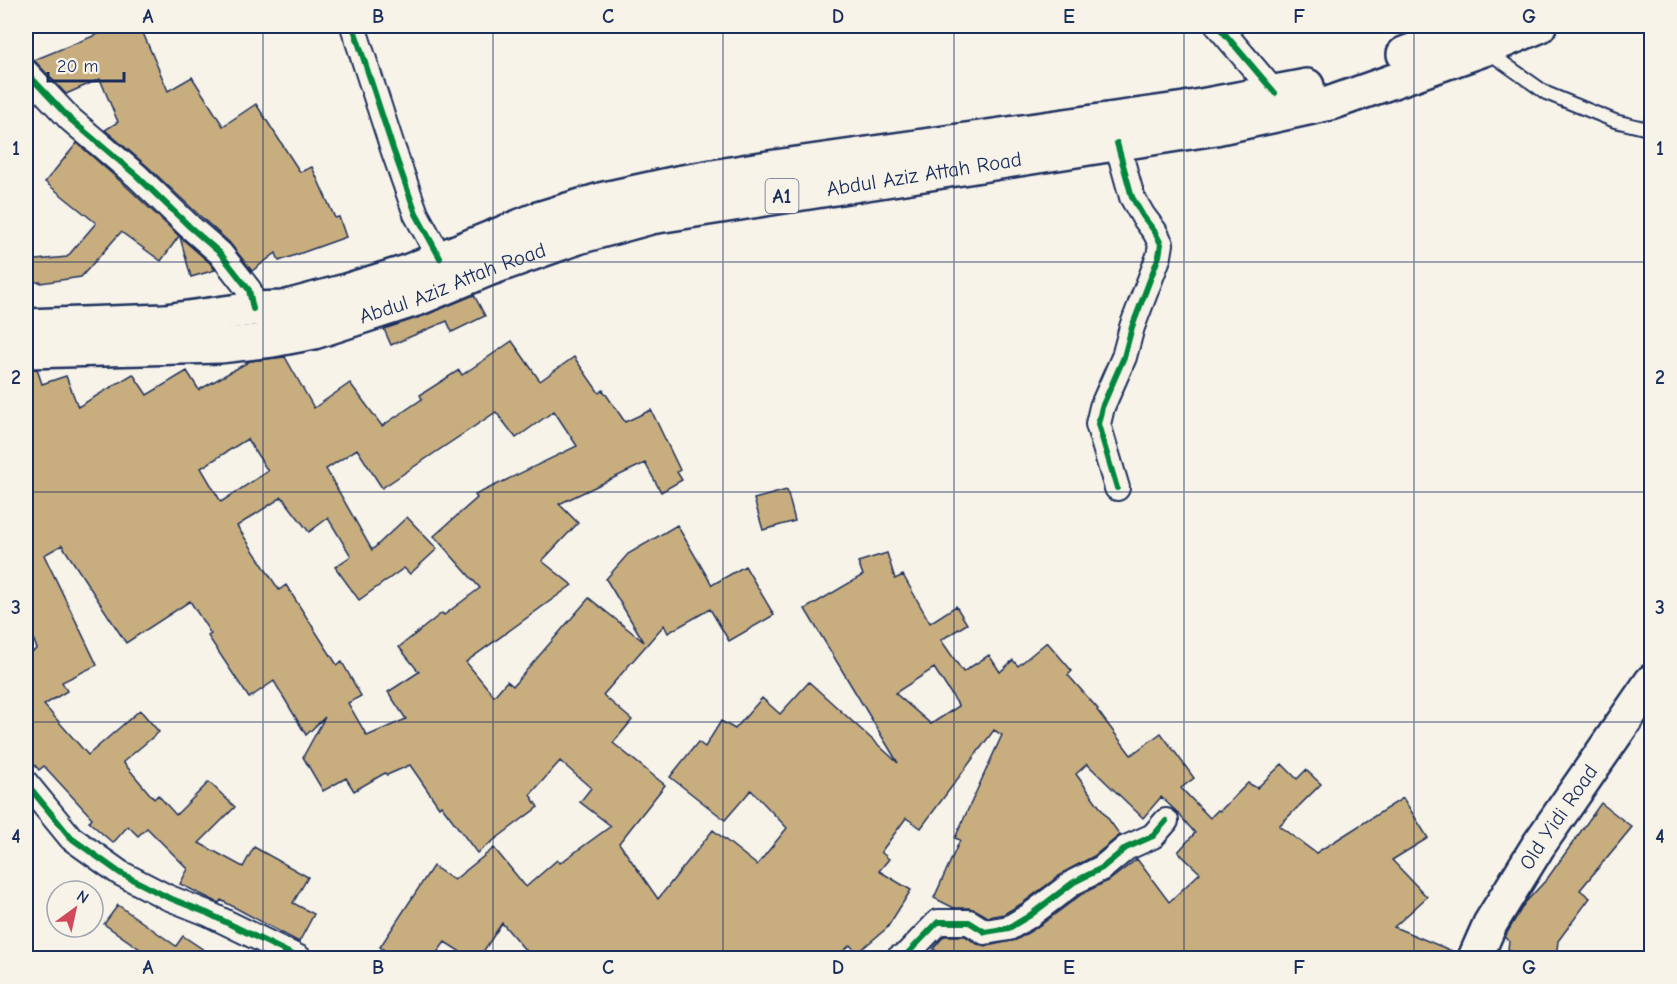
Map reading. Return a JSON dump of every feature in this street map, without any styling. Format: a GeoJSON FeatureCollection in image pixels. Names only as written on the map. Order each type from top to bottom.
{"type":"FeatureCollection","features":[{"type":"Feature","properties":{"kind":"main road","name":"Abdul Aziz Attah Road"},"geometry":{"type":"LineString","coordinates":[[26,351],[220,346],[315,332],[419,298],[538,219],[604,199],[677,183],[755,170],[1185,109],[1275,93],[1333,79],[1378,64],[1539,26]]}},
{"type":"Feature","properties":{"kind":"main road","name":"Abdul Aziz Attah Road"},"geometry":{"type":"LineString","coordinates":[[26,326],[165,321],[253,309],[283,308],[404,273],[440,258],[482,256],[578,237],[651,217],[1216,128],[1331,103],[1481,38]]}},
{"type":"Feature","properties":{"kind":"main road","name":"Old Yidi Road"},"geometry":{"type":"LineString","coordinates":[[1475,958],[1490,924],[1538,846],[1652,681]]}},
{"type":"Feature","properties":{"kind":"street"},"geometry":{"type":"LineString","coordinates":[[353,26],[416,214],[440,258]]}},
{"type":"Feature","properties":{"kind":"street"},"geometry":{"type":"LineString","coordinates":[[1218,26],[1275,93]]}},
{"type":"Feature","properties":{"kind":"street"},"geometry":{"type":"LineString","coordinates":[[26,72],[70,119],[137,176],[220,253],[249,290],[253,309]]}},
{"type":"Feature","properties":{"kind":"street"},"geometry":{"type":"LineString","coordinates":[[1117,143],[1132,197],[1161,244],[1159,256],[1132,327],[1124,357],[1102,407],[1098,424],[1117,488]]}},
{"type":"Feature","properties":{"kind":"street"},"geometry":{"type":"LineString","coordinates":[[26,783],[70,838],[120,873],[299,958]]}},
{"type":"Feature","properties":{"kind":"street"},"geometry":{"type":"LineString","coordinates":[[899,958],[906,955],[938,922],[969,922],[985,932],[1009,928],[1074,882],[1102,868],[1126,848],[1153,836],[1166,822]]}},
{"type":"Feature","properties":{"kind":"lane"},"geometry":{"type":"LineString","coordinates":[[1481,38],[1546,93],[1615,121],[1652,130]]}},
{"type":"Feature","properties":{"kind":"building"},"geometry":{"type":"Polygon","coordinates":[[[118,26],[140,26],[168,91],[192,77],[223,126],[256,104],[300,172],[312,167],[335,218],[339,217],[346,237],[279,261],[276,253],[252,271],[229,242],[105,130],[118,122],[100,79],[66,94],[34,60],[118,26]]]}},
{"type":"Feature","properties":{"kind":"building"},"geometry":{"type":"Polygon","coordinates":[[[77,143],[179,236],[161,261],[121,232],[81,277],[41,283],[26,282],[26,261],[67,257],[96,223],[45,182],[77,143]]]}},
{"type":"Feature","properties":{"kind":"building"},"geometry":{"type":"Polygon","coordinates":[[[180,237],[210,263],[215,270],[191,277],[180,237]]]}},
{"type":"Feature","properties":{"kind":"building"},"geometry":{"type":"Polygon","coordinates":[[[474,295],[485,316],[452,332],[447,321],[391,345],[384,329],[474,295]]]}},
{"type":"Feature","properties":{"kind":"building"},"geometry":{"type":"Polygon","coordinates":[[[512,341],[540,381],[574,357],[599,393],[603,390],[625,422],[651,410],[680,470],[677,472],[682,480],[661,492],[645,463],[559,504],[578,523],[542,561],[572,585],[466,662],[494,696],[507,681],[513,686],[589,598],[644,642],[606,579],[628,554],[677,525],[712,585],[745,566],[774,615],[729,641],[710,609],[668,633],[664,625],[603,695],[632,720],[613,743],[665,785],[619,843],[658,899],[713,830],[757,865],[787,828],[751,790],[725,820],[670,777],[698,742],[705,747],[721,721],[735,729],[762,698],[780,714],[809,682],[898,763],[805,609],[863,575],[858,562],[887,553],[895,579],[903,575],[930,623],[956,606],[967,624],[941,640],[963,672],[989,655],[1000,672],[1013,660],[1018,666],[1047,642],[1072,671],[1068,675],[1098,709],[1131,755],[1161,733],[1194,778],[1181,788],[1210,818],[1248,783],[1257,788],[1282,764],[1297,779],[1306,770],[1321,784],[1279,826],[1316,853],[1403,798],[1428,838],[1392,860],[1427,897],[1394,927],[1457,953],[1457,958],[1237,958],[1232,953],[1222,958],[948,958],[933,949],[944,936],[965,936],[977,944],[987,946],[1016,940],[1038,927],[1082,894],[1111,879],[1137,859],[1169,902],[1200,873],[1178,852],[1195,833],[1176,811],[1161,797],[1143,818],[1087,764],[1076,774],[1120,835],[1094,856],[1066,871],[1004,914],[988,917],[969,908],[954,908],[934,898],[960,840],[955,838],[1002,735],[994,730],[921,828],[906,818],[881,852],[889,859],[879,871],[911,890],[887,928],[857,953],[850,945],[836,958],[532,958],[502,923],[479,958],[470,958],[445,942],[433,958],[396,958],[380,947],[433,866],[454,880],[494,848],[526,887],[557,860],[560,863],[611,826],[580,802],[591,788],[560,761],[530,795],[538,807],[477,853],[441,805],[439,807],[410,765],[387,775],[385,773],[354,791],[346,778],[323,791],[303,757],[325,717],[306,735],[274,681],[249,698],[208,636],[211,634],[190,601],[126,643],[62,545],[44,555],[97,665],[62,682],[67,691],[44,705],[88,755],[140,710],[159,732],[123,762],[154,799],[158,795],[176,815],[209,782],[235,807],[199,843],[243,867],[254,847],[308,877],[293,903],[314,914],[299,942],[221,900],[219,903],[180,884],[188,869],[147,828],[138,836],[128,826],[113,843],[89,822],[92,818],[44,766],[39,770],[26,755],[26,655],[37,649],[26,619],[26,370],[37,369],[42,384],[66,376],[78,407],[133,374],[147,395],[187,371],[199,390],[250,361],[285,357],[314,408],[350,383],[382,426],[422,399],[420,395],[459,370],[462,375],[512,341]],[[554,411],[516,438],[496,412],[382,488],[357,449],[326,469],[372,550],[407,517],[437,549],[410,574],[404,568],[359,600],[335,567],[351,556],[328,518],[309,532],[282,497],[237,526],[279,590],[286,585],[337,665],[342,662],[361,696],[348,703],[367,736],[406,719],[388,692],[419,672],[399,647],[442,613],[444,615],[480,588],[434,536],[477,498],[475,495],[577,446],[554,411]],[[247,439],[201,468],[221,502],[268,471],[247,439]],[[934,668],[895,693],[931,724],[959,706],[934,668]]]}},
{"type":"Feature","properties":{"kind":"building"},"geometry":{"type":"Polygon","coordinates":[[[787,490],[795,521],[763,530],[754,499],[787,490]]]}},
{"type":"Feature","properties":{"kind":"building"},"geometry":{"type":"Polygon","coordinates":[[[1601,803],[1632,827],[1580,890],[1590,898],[1558,941],[1556,958],[1523,958],[1508,949],[1509,941],[1505,938],[1507,933],[1524,904],[1547,879],[1601,803]]]}},
{"type":"Feature","properties":{"kind":"building"},"geometry":{"type":"Polygon","coordinates":[[[118,905],[176,946],[183,936],[216,958],[153,958],[105,923],[118,905]]]}},
{"type":"Feature","properties":{"kind":"cycle path"},"geometry":{"type":"LineString","coordinates":[[353,26],[416,214],[440,258]]}},
{"type":"Feature","properties":{"kind":"cycle path"},"geometry":{"type":"LineString","coordinates":[[1218,26],[1275,93]]}},
{"type":"Feature","properties":{"kind":"cycle path"},"geometry":{"type":"LineString","coordinates":[[26,72],[70,119],[137,176],[220,253],[249,290],[253,309]]}},
{"type":"Feature","properties":{"kind":"cycle path"},"geometry":{"type":"LineString","coordinates":[[1117,143],[1132,197],[1161,244],[1159,256],[1132,327],[1124,357],[1102,407],[1098,424],[1117,488]]}},
{"type":"Feature","properties":{"kind":"cycle path"},"geometry":{"type":"LineString","coordinates":[[26,783],[71,838],[120,873],[299,958]]}},
{"type":"Feature","properties":{"kind":"cycle path"},"geometry":{"type":"LineString","coordinates":[[899,958],[906,955],[938,922],[969,922],[985,932],[1009,928],[1074,882],[1102,868],[1126,848],[1153,836],[1166,821]]}}]}
